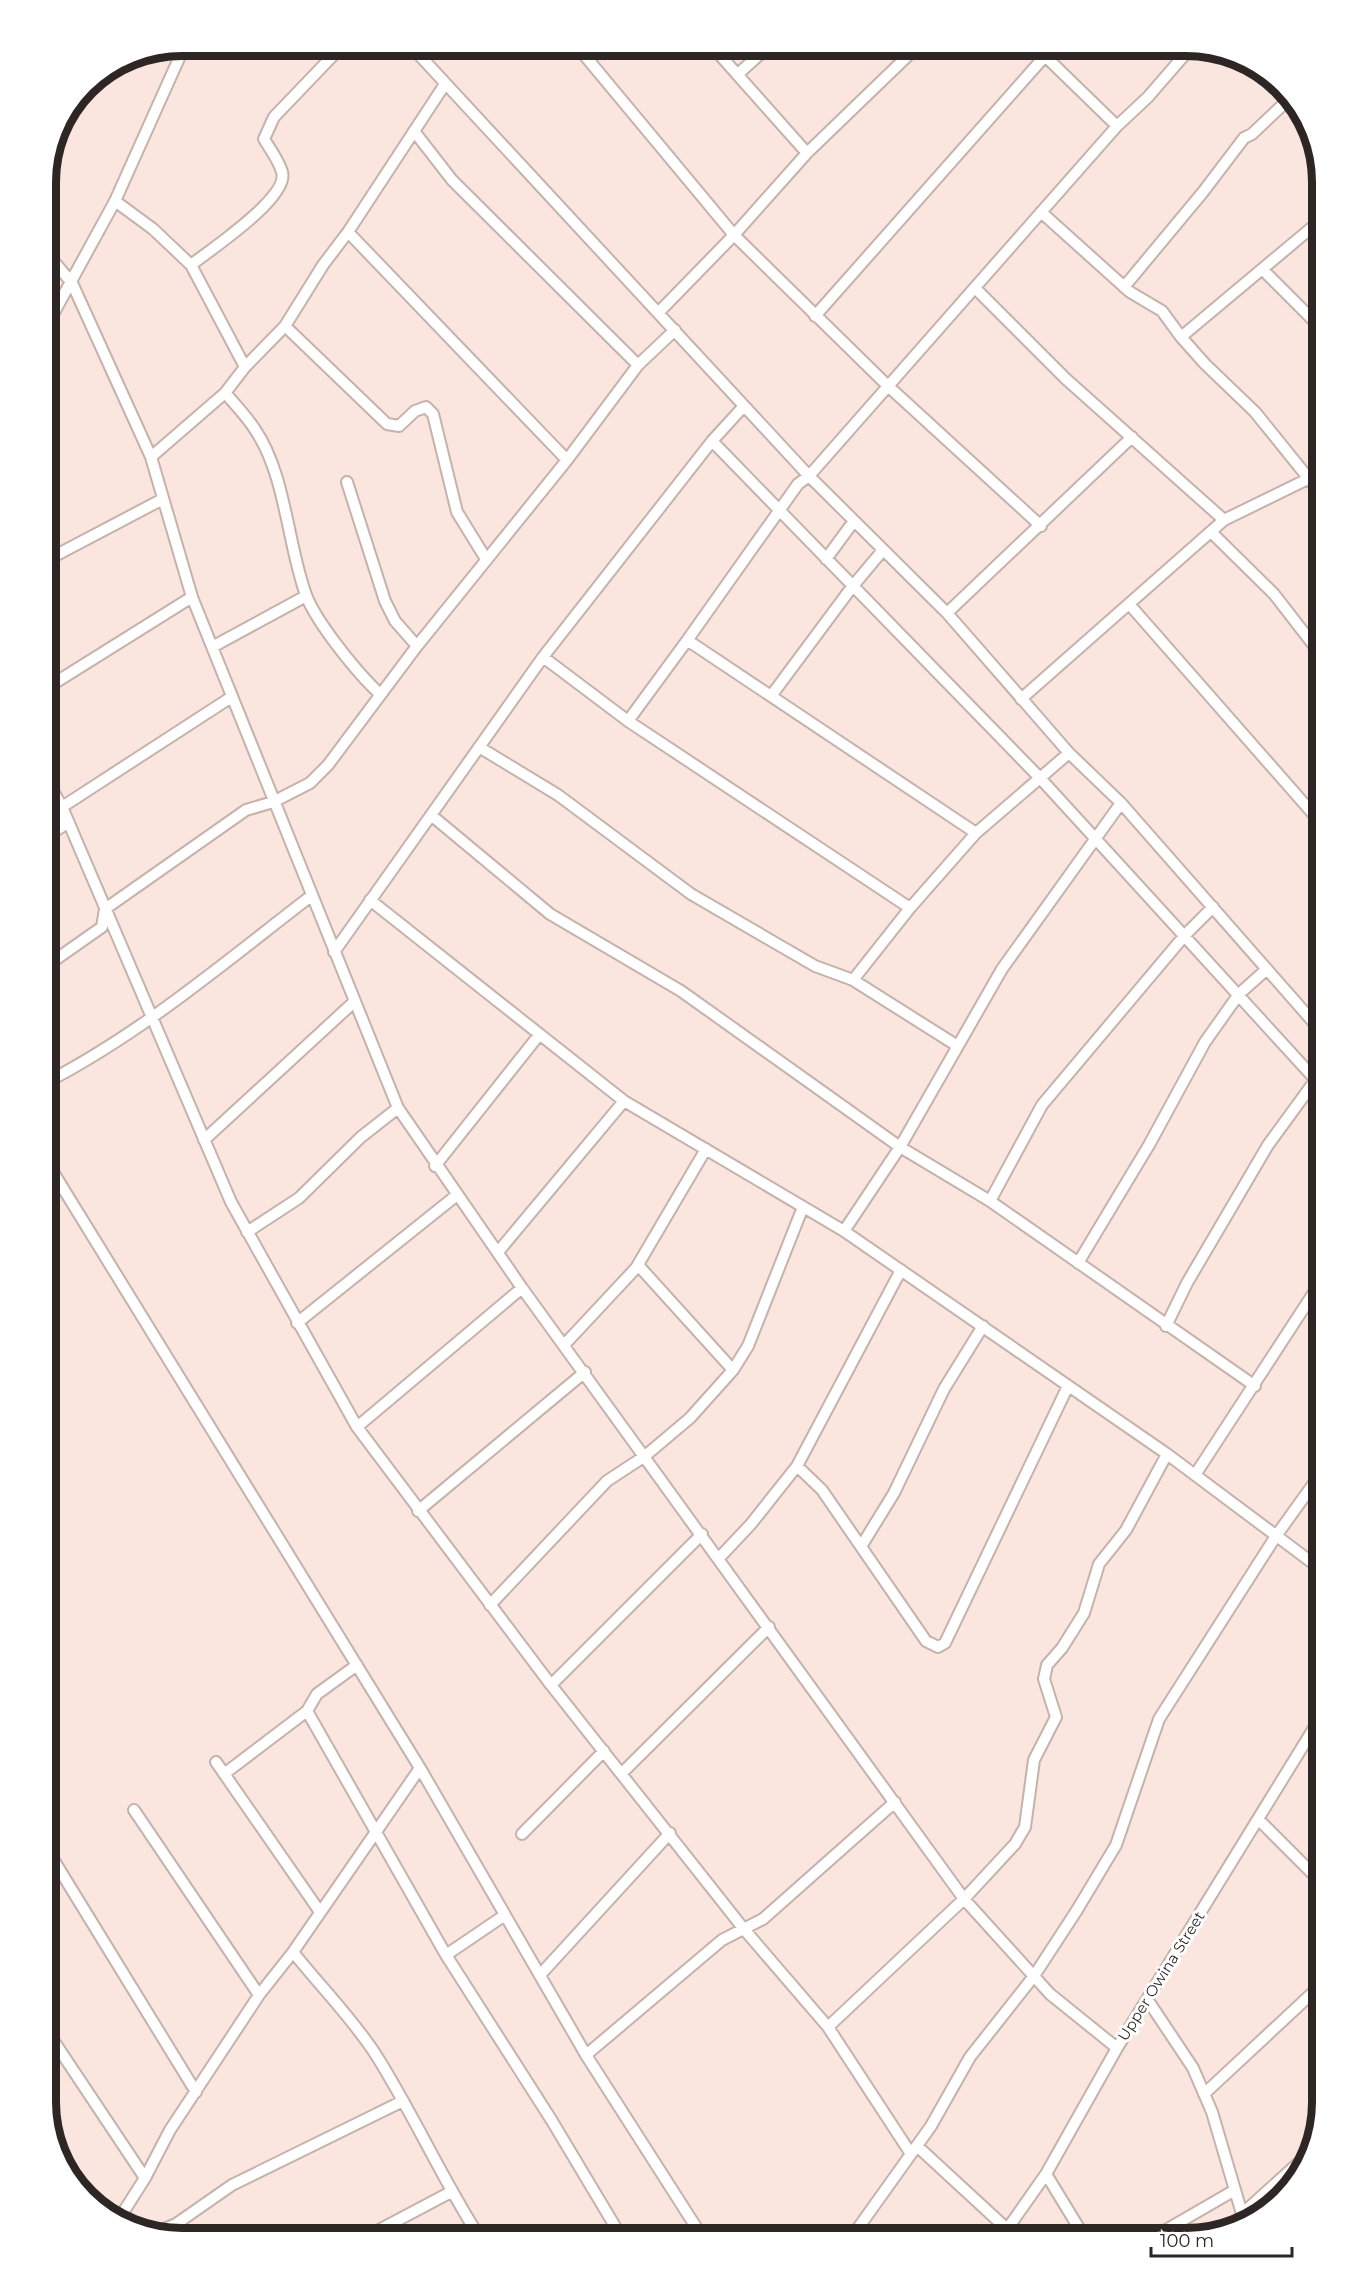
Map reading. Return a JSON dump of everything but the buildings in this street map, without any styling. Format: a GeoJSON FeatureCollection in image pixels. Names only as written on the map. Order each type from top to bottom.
{"type":"FeatureCollection","features":[{"type":"Feature","properties":{"kind":"street"},"geometry":{"type":"LineString","coordinates":[[56,310],[115,201],[180,56]]}},
{"type":"Feature","properties":{"kind":"street"},"geometry":{"type":"LineString","coordinates":[[191,265],[269,203],[281,184],[283,173],[264,139],[274,117],[332,56]]}},
{"type":"Feature","properties":{"kind":"street"},"geometry":{"type":"LineString","coordinates":[[420,56],[809,476],[947,613],[1069,753],[1121,803],[1312,1021]]}},
{"type":"Feature","properties":{"kind":"street"},"geometry":{"type":"LineString","coordinates":[[585,56],[734,235],[888,386],[1041,526]]}},
{"type":"Feature","properties":{"kind":"street"},"geometry":{"type":"LineString","coordinates":[[721,56],[807,153]]}},
{"type":"Feature","properties":{"kind":"street"},"geometry":{"type":"LineString","coordinates":[[738,74],[758,56]]}},
{"type":"Feature","properties":{"kind":"street"},"geometry":{"type":"LineString","coordinates":[[659,312],[734,235],[807,153],[908,56]]}},
{"type":"Feature","properties":{"kind":"street"},"geometry":{"type":"LineString","coordinates":[[815,316],[1002,108],[1041,56]]}},
{"type":"Feature","properties":{"kind":"street"},"geometry":{"type":"LineString","coordinates":[[1052,56],[1117,126]]}},
{"type":"Feature","properties":{"kind":"street"},"geometry":{"type":"LineString","coordinates":[[628,721],[798,484],[809,476],[1117,126],[1148,97],[1183,56]]}},
{"type":"Feature","properties":{"kind":"street"},"geometry":{"type":"LineString","coordinates":[[151,457],[225,393],[245,367],[285,326],[323,265],[348,232],[445,84]]}},
{"type":"Feature","properties":{"kind":"street"},"geometry":{"type":"LineString","coordinates":[[1124,287],[1203,192],[1244,138],[1252,134],[1284,104]]}},
{"type":"Feature","properties":{"kind":"street"},"geometry":{"type":"LineString","coordinates":[[414,131],[452,180],[638,365]]}},
{"type":"Feature","properties":{"kind":"street"},"geometry":{"type":"LineString","coordinates":[[115,201],[153,229],[191,265],[245,367]]}},
{"type":"Feature","properties":{"kind":"street"},"geometry":{"type":"LineString","coordinates":[[1041,212],[1136,297],[1157,306],[1181,338],[1255,412],[1312,483]]}},
{"type":"Feature","properties":{"kind":"street"},"geometry":{"type":"LineString","coordinates":[[1181,338],[1312,228]]}},
{"type":"Feature","properties":{"kind":"street"},"geometry":{"type":"LineString","coordinates":[[348,232],[567,460]]}},
{"type":"Feature","properties":{"kind":"street"},"geometry":{"type":"LineString","coordinates":[[56,264],[72,283],[151,457],[161,500],[192,597],[214,646],[230,698],[398,1108],[435,1166],[522,1288],[565,1344],[964,1899],[1050,1994],[1117,2048]]}},
{"type":"Feature","properties":{"kind":"street"},"geometry":{"type":"LineString","coordinates":[[1263,270],[1312,319]]}},
{"type":"Feature","properties":{"kind":"street"},"geometry":{"type":"LineString","coordinates":[[975,288],[1066,379],[1224,520]]}},
{"type":"Feature","properties":{"kind":"street"},"geometry":{"type":"LineString","coordinates":[[285,326],[387,424],[399,426],[415,411],[426,407],[433,414],[457,512],[486,559]]}},
{"type":"Feature","properties":{"kind":"street"},"geometry":{"type":"LineString","coordinates":[[56,959],[102,927],[105,909],[246,810],[273,802],[310,783],[328,765],[417,645],[567,460],[638,365],[675,330]]}},
{"type":"Feature","properties":{"kind":"street"},"geometry":{"type":"LineString","coordinates":[[225,393],[255,430],[277,479],[306,596],[331,635],[368,683],[380,694]]}},
{"type":"Feature","properties":{"kind":"street"},"geometry":{"type":"LineString","coordinates":[[334,952],[543,657],[712,441],[744,406]]}},
{"type":"Feature","properties":{"kind":"street"},"geometry":{"type":"LineString","coordinates":[[947,613],[1132,437]]}},
{"type":"Feature","properties":{"kind":"street"},"geometry":{"type":"LineString","coordinates":[[712,441],[1040,778],[1239,994],[1312,1068]]}},
{"type":"Feature","properties":{"kind":"street"},"geometry":{"type":"LineString","coordinates":[[1021,699],[1224,520],[1312,477]]}},
{"type":"Feature","properties":{"kind":"street"},"geometry":{"type":"LineString","coordinates":[[347,482],[385,601],[395,621],[417,645]]}},
{"type":"Feature","properties":{"kind":"street"},"geometry":{"type":"LineString","coordinates":[[56,555],[161,500]]}},
{"type":"Feature","properties":{"kind":"street"},"geometry":{"type":"LineString","coordinates":[[826,560],[854,521]]}},
{"type":"Feature","properties":{"kind":"street"},"geometry":{"type":"LineString","coordinates":[[1211,532],[1274,594],[1312,643]]}},
{"type":"Feature","properties":{"kind":"street"},"geometry":{"type":"LineString","coordinates":[[771,696],[852,586],[883,550]]}},
{"type":"Feature","properties":{"kind":"street"},"geometry":{"type":"LineString","coordinates":[[214,646],[306,596]]}},
{"type":"Feature","properties":{"kind":"street"},"geometry":{"type":"LineString","coordinates":[[56,682],[192,597]]}},
{"type":"Feature","properties":{"kind":"street"},"geometry":{"type":"LineString","coordinates":[[1129,604],[1312,813]]}},
{"type":"Feature","properties":{"kind":"street"},"geometry":{"type":"LineString","coordinates":[[686,642],[693,644],[976,834]]}},
{"type":"Feature","properties":{"kind":"street"},"geometry":{"type":"LineString","coordinates":[[543,657],[628,721],[910,908]]}},
{"type":"Feature","properties":{"kind":"street"},"geometry":{"type":"LineString","coordinates":[[62,807],[230,698]]}},
{"type":"Feature","properties":{"kind":"street"},"geometry":{"type":"LineString","coordinates":[[479,747],[558,795],[691,894],[815,966],[853,980],[956,1045]]}},
{"type":"Feature","properties":{"kind":"street"},"geometry":{"type":"LineString","coordinates":[[853,980],[910,908],[976,834],[1069,753]]}},
{"type":"Feature","properties":{"kind":"street"},"geometry":{"type":"LineString","coordinates":[[56,796],[231,1202],[357,1427],[551,1685],[743,1928],[828,2027],[914,2150],[998,2228]]}},
{"type":"Feature","properties":{"kind":"street"},"geometry":{"type":"LineString","coordinates":[[844,1231],[900,1147],[956,1045],[1002,969],[1121,803]]}},
{"type":"Feature","properties":{"kind":"street"},"geometry":{"type":"LineString","coordinates":[[56,830],[64,825],[62,807]]}},
{"type":"Feature","properties":{"kind":"street"},"geometry":{"type":"LineString","coordinates":[[431,814],[550,914],[681,991],[900,1147],[990,1201],[1255,1386]]}},
{"type":"Feature","properties":{"kind":"street"},"geometry":{"type":"LineString","coordinates":[[56,1078],[91,1060],[153,1018],[310,896]]}},
{"type":"Feature","properties":{"kind":"street"},"geometry":{"type":"LineString","coordinates":[[370,900],[624,1101],[844,1231],[1167,1454],[1312,1563]]}},
{"type":"Feature","properties":{"kind":"street"},"geometry":{"type":"LineString","coordinates":[[990,1201],[1042,1105],[1185,935],[1213,907]]}},
{"type":"Feature","properties":{"kind":"street"},"geometry":{"type":"LineString","coordinates":[[1078,1263],[1149,1145],[1205,1042],[1239,994],[1267,969]]}},
{"type":"Feature","properties":{"kind":"street"},"geometry":{"type":"LineString","coordinates":[[204,1140],[355,1001]]}},
{"type":"Feature","properties":{"kind":"street"},"geometry":{"type":"LineString","coordinates":[[435,1166],[539,1035]]}},
{"type":"Feature","properties":{"kind":"street"},"geometry":{"type":"LineString","coordinates":[[1166,1326],[1187,1283],[1268,1145],[1312,1083]]}},
{"type":"Feature","properties":{"kind":"street"},"geometry":{"type":"LineString","coordinates":[[498,1252],[624,1101]]}},
{"type":"Feature","properties":{"kind":"street"},"geometry":{"type":"LineString","coordinates":[[248,1233],[298,1198],[353,1145],[398,1108]]}},
{"type":"Feature","properties":{"kind":"street"},"geometry":{"type":"LineString","coordinates":[[565,1344],[638,1265],[706,1149]]}},
{"type":"Feature","properties":{"kind":"street"},"geometry":{"type":"LineString","coordinates":[[56,1177],[420,1768],[586,2055],[697,2228]]}},
{"type":"Feature","properties":{"kind":"street"},"geometry":{"type":"LineString","coordinates":[[297,1323],[457,1195]]}},
{"type":"Feature","properties":{"kind":"street"},"geometry":{"type":"LineString","coordinates":[[490,1605],[607,1481],[645,1456],[690,1418],[733,1370],[748,1346],[803,1207]]}},
{"type":"Feature","properties":{"kind":"street"},"geometry":{"type":"LineString","coordinates":[[638,1265],[733,1370]]}},
{"type":"Feature","properties":{"kind":"street"},"geometry":{"type":"LineString","coordinates":[[719,1558],[751,1524],[796,1466],[901,1270]]}},
{"type":"Feature","properties":{"kind":"street"},"geometry":{"type":"LineString","coordinates":[[357,1427],[522,1288]]}},
{"type":"Feature","properties":{"kind":"street"},"geometry":{"type":"LineString","coordinates":[[1195,1475],[1312,1296]]}},
{"type":"Feature","properties":{"kind":"street"},"geometry":{"type":"LineString","coordinates":[[862,1545],[894,1494],[944,1389],[983,1326]]}},
{"type":"Feature","properties":{"kind":"street"},"geometry":{"type":"LineString","coordinates":[[418,1511],[585,1372]]}},
{"type":"Feature","properties":{"kind":"street"},"geometry":{"type":"LineString","coordinates":[[796,1466],[822,1490],[926,1641],[938,1647],[945,1643],[1068,1386]]}},
{"type":"Feature","properties":{"kind":"street"},"geometry":{"type":"LineString","coordinates":[[828,2027],[964,1899],[1015,1844],[1025,1827],[1034,1760],[1056,1718],[1044,1679],[1047,1665],[1062,1648],[1084,1613],[1099,1564],[1126,1530],[1167,1454]]}},
{"type":"Feature","properties":{"kind":"street"},"geometry":{"type":"LineString","coordinates":[[858,2228],[931,2126],[970,2057],[1034,1976],[1116,1845],[1159,1719],[1276,1536],[1312,1486]]}},
{"type":"Feature","properties":{"kind":"street"},"geometry":{"type":"LineString","coordinates":[[551,1685],[702,1534]]}},
{"type":"Feature","properties":{"kind":"street"},"geometry":{"type":"LineString","coordinates":[[622,1773],[768,1627]]}},
{"type":"Feature","properties":{"kind":"street"},"geometry":{"type":"LineString","coordinates":[[224,1774],[307,1711],[317,1694],[357,1665]]}},
{"type":"Feature","properties":{"kind":"street"},"geometry":{"type":"LineString","coordinates":[[307,1711],[446,1955],[552,2121],[616,2227]]}},
{"type":"Feature","properties":{"kind":"street","name":"Upper Owina Street"},"geometry":{"type":"LineString","coordinates":[[1008,2228],[1046,2174],[1117,2048],[1312,1731]]}},
{"type":"Feature","properties":{"kind":"street"},"geometry":{"type":"LineString","coordinates":[[522,1834],[604,1751]]}},
{"type":"Feature","properties":{"kind":"street"},"geometry":{"type":"LineString","coordinates":[[216,1762],[320,1912]]}},
{"type":"Feature","properties":{"kind":"street"},"geometry":{"type":"LineString","coordinates":[[123,2213],[170,2130],[259,1995],[293,1952],[420,1768]]}},
{"type":"Feature","properties":{"kind":"street"},"geometry":{"type":"LineString","coordinates":[[586,2055],[722,1940],[763,1919],[895,1802]]}},
{"type":"Feature","properties":{"kind":"street"},"geometry":{"type":"LineString","coordinates":[[134,1810],[259,1995]]}},
{"type":"Feature","properties":{"kind":"street"},"geometry":{"type":"LineString","coordinates":[[1258,1819],[1312,1873]]}},
{"type":"Feature","properties":{"kind":"street"},"geometry":{"type":"LineString","coordinates":[[540,1975],[670,1833]]}},
{"type":"Feature","properties":{"kind":"street"},"geometry":{"type":"LineString","coordinates":[[56,1865],[196,2092]]}},
{"type":"Feature","properties":{"kind":"street"},"geometry":{"type":"LineString","coordinates":[[446,1955],[505,1915]]}},
{"type":"Feature","properties":{"kind":"street"},"geometry":{"type":"LineString","coordinates":[[293,1952],[375,2053],[431,2150],[451,2192],[473,2227]]}},
{"type":"Feature","properties":{"kind":"street"},"geometry":{"type":"LineString","coordinates":[[1204,2094],[1312,1993]]}},
{"type":"Feature","properties":{"kind":"street"},"geometry":{"type":"LineString","coordinates":[[1147,1999],[1193,2067],[1204,2094],[1242,2214]]}},
{"type":"Feature","properties":{"kind":"street"},"geometry":{"type":"LineString","coordinates":[[56,2044],[145,2178]]}},
{"type":"Feature","properties":{"kind":"street"},"geometry":{"type":"LineString","coordinates":[[170,2227],[232,2185],[403,2101]]}},
{"type":"Feature","properties":{"kind":"street"},"geometry":{"type":"LineString","coordinates":[[1259,2204],[1289,2173]]}},
{"type":"Feature","properties":{"kind":"street"},"geometry":{"type":"LineString","coordinates":[[1046,2174],[1080,2228]]}},
{"type":"Feature","properties":{"kind":"street"},"geometry":{"type":"LineString","coordinates":[[1169,2228],[1235,2190]]}},
{"type":"Feature","properties":{"kind":"street"},"geometry":{"type":"LineString","coordinates":[[384,2227],[451,2192]]}}]}
